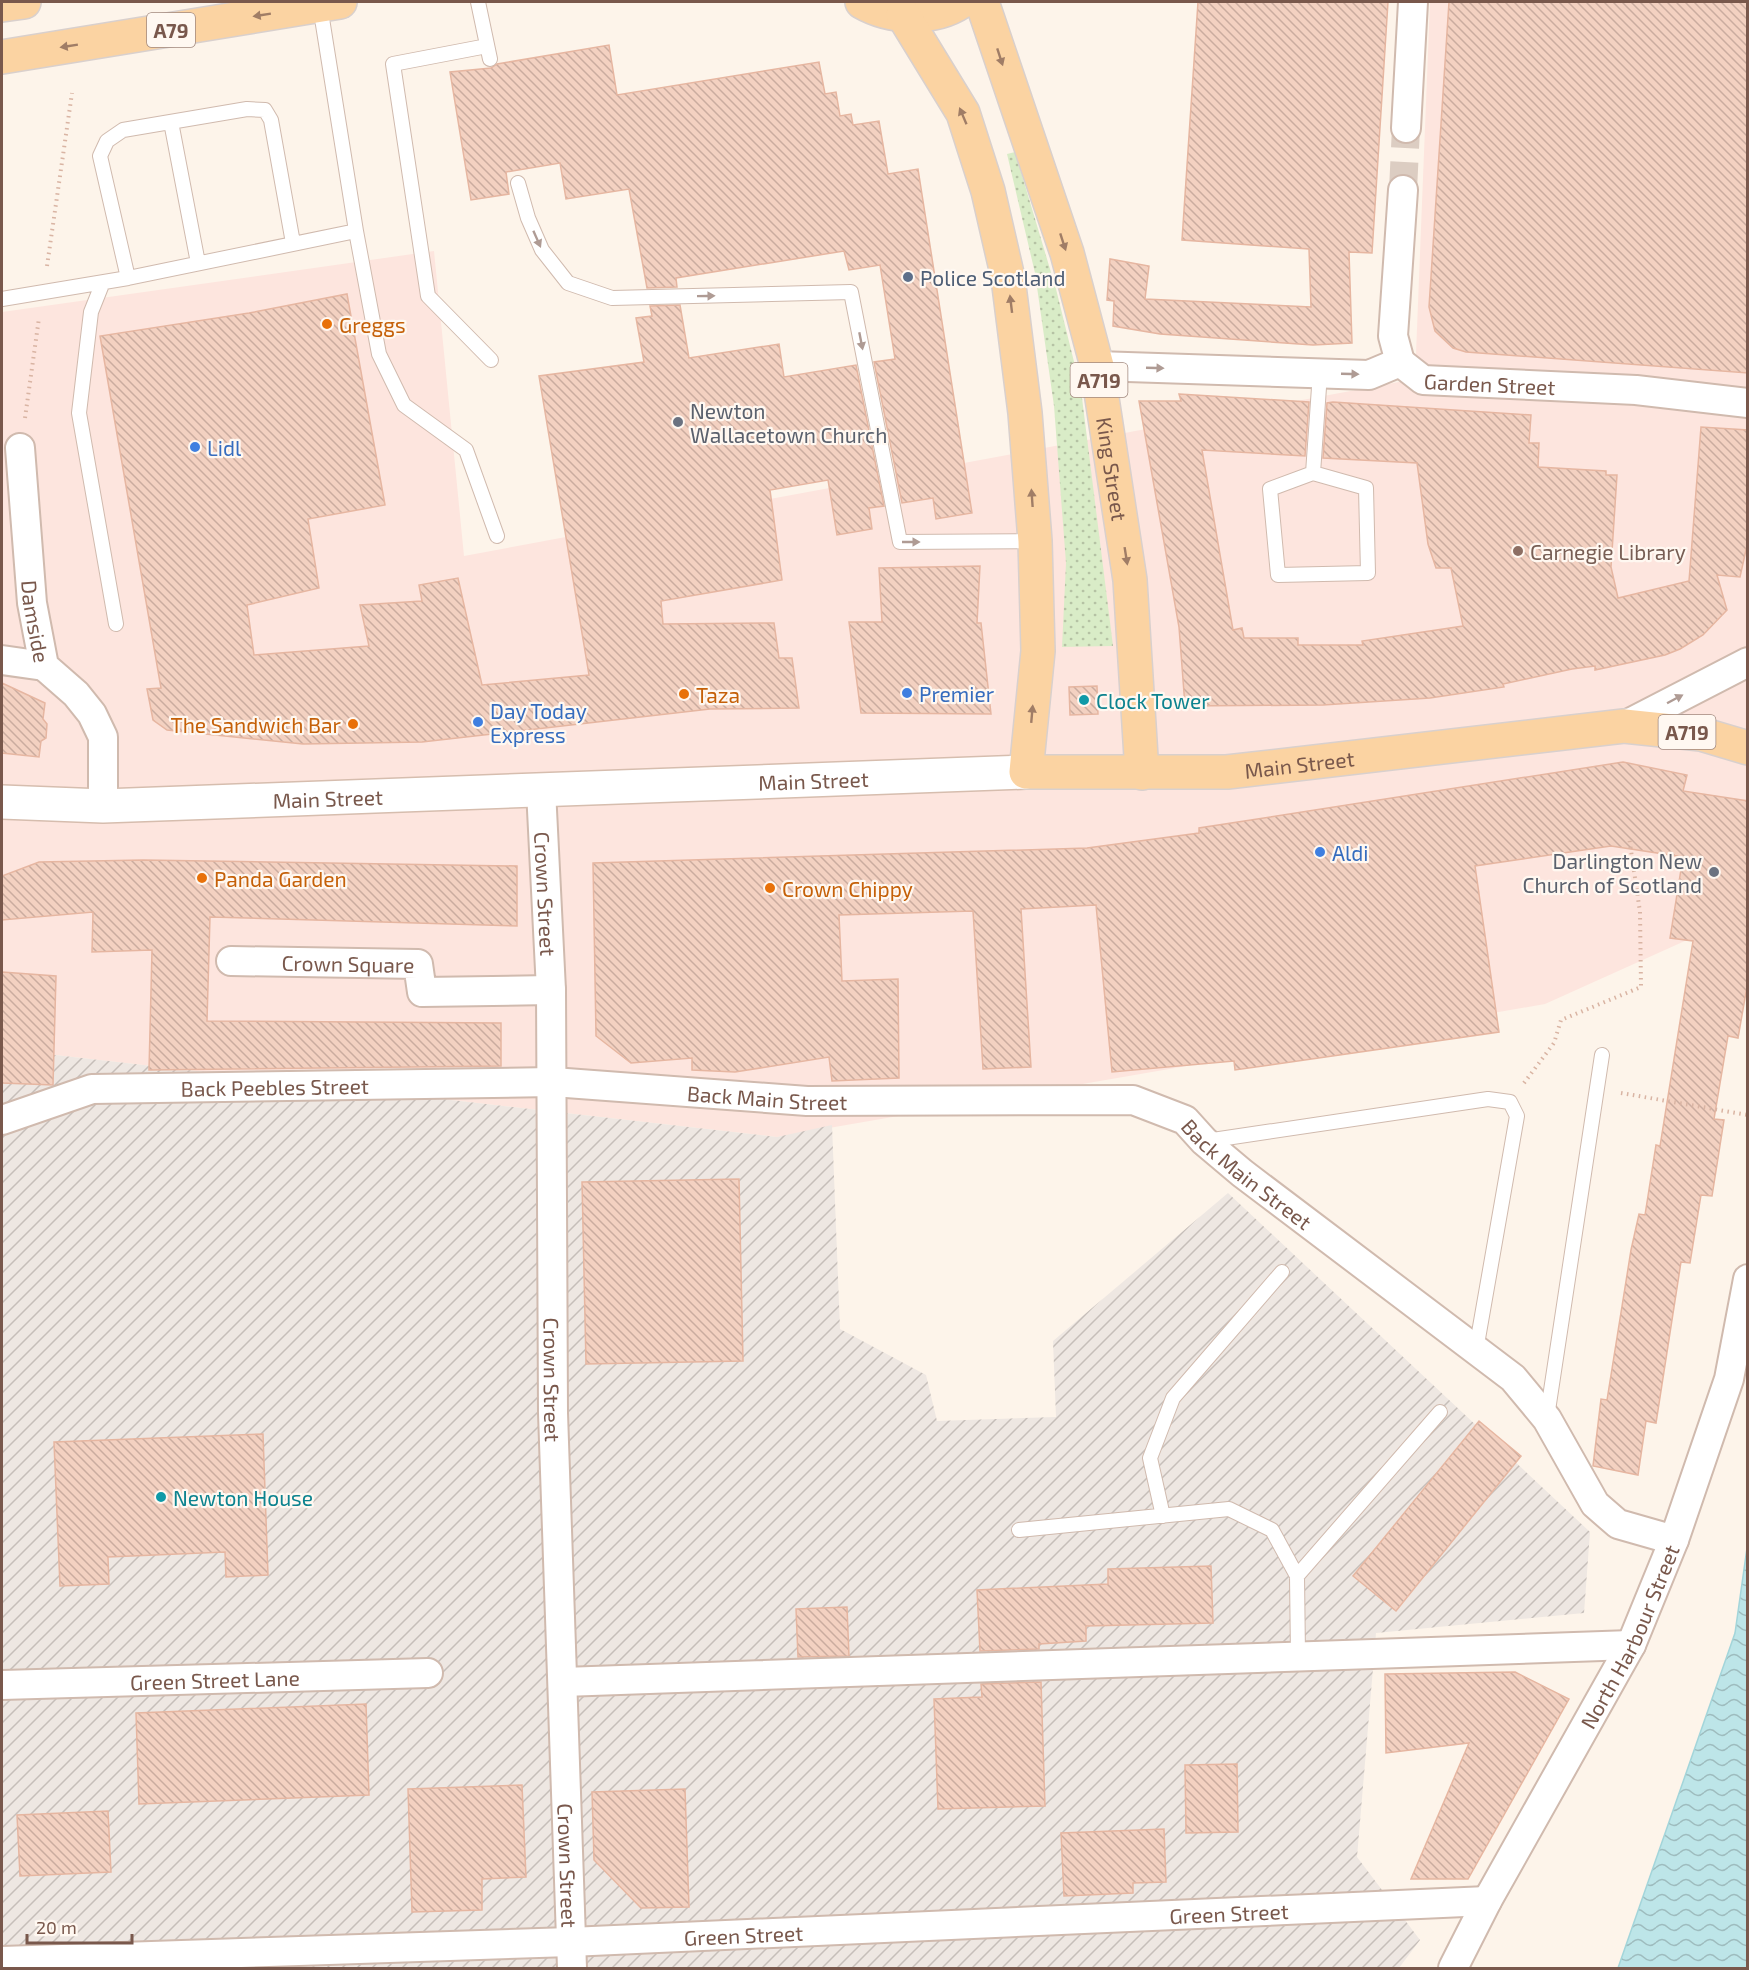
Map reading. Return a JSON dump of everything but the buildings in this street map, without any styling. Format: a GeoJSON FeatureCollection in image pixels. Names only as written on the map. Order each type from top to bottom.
{"type":"FeatureCollection","features":[{"type":"Feature","properties":{"kind":"main road"},"geometry":{"type":"LineString","coordinates":[[2,5],[24,2]]}},
{"type":"Feature","properties":{"kind":"main road"},"geometry":{"type":"LineString","coordinates":[[862,2],[874,9],[903,15],[930,14],[961,2]]}},
{"type":"Feature","properties":{"kind":"main road","name":"King Street"},"geometry":{"type":"LineString","coordinates":[[982,2],[1067,253],[1097,366],[1130,580],[1142,773]]}},
{"type":"Feature","properties":{"kind":"main road","name":"A79"},"geometry":{"type":"LineString","coordinates":[[2,57],[330,4]]}},
{"type":"Feature","properties":{"kind":"main road"},"geometry":{"type":"LineString","coordinates":[[903,15],[963,113],[988,191],[1008,278],[1025,413],[1035,541],[1038,651],[1026,772]]}},
{"type":"Feature","properties":{"kind":"main road","name":"Main Street"},"geometry":{"type":"LineString","coordinates":[[1026,772],[1227,772],[1624,726]]}},
{"type":"Feature","properties":{"kind":"main road","name":"A719"},"geometry":{"type":"LineString","coordinates":[[1624,726],[1701,734],[1748,748]]}},
{"type":"Feature","properties":{"kind":"street"},"geometry":{"type":"LineString","coordinates":[[1406,128],[1413,2]]}},
{"type":"Feature","properties":{"kind":"street"},"geometry":{"type":"LineString","coordinates":[[1400,362],[1394,336],[1403,190]]}},
{"type":"Feature","properties":{"kind":"street","name":"Garden Street"},"geometry":{"type":"LineString","coordinates":[[1097,366],[1369,375],[1400,362],[1423,380],[1636,390],[1748,404]]}},
{"type":"Feature","properties":{"kind":"street","name":"Damside"},"geometry":{"type":"LineString","coordinates":[[20,448],[32,603],[44,666],[76,694],[92,714],[103,736],[103,806]]}},
{"type":"Feature","properties":{"kind":"street"},"geometry":{"type":"LineString","coordinates":[[2,660],[44,666]]}},
{"type":"Feature","properties":{"kind":"street"},"geometry":{"type":"LineString","coordinates":[[1624,726],[1748,662]]}},
{"type":"Feature","properties":{"kind":"street","name":"Main Street"},"geometry":{"type":"LineString","coordinates":[[2,802],[103,806],[1026,772]]}},
{"type":"Feature","properties":{"kind":"street","name":"Crown Street"},"geometry":{"type":"LineString","coordinates":[[541,790],[553,1082],[553,1413],[571,1955]]}},
{"type":"Feature","properties":{"kind":"street","name":"Crown Square"},"geometry":{"type":"LineString","coordinates":[[231,961],[418,964],[422,992],[550,990]]}},
{"type":"Feature","properties":{"kind":"street","name":"Back Peebles Street"},"geometry":{"type":"LineString","coordinates":[[2,1120],[92,1089],[314,1088],[553,1082]]}},
{"type":"Feature","properties":{"kind":"street","name":"Back Main Street"},"geometry":{"type":"LineString","coordinates":[[553,1082],[807,1101],[1133,1100],[1185,1120],[1204,1141],[1242,1173],[1513,1378],[1547,1419],[1595,1504],[1618,1524],[1674,1540]]}},
{"type":"Feature","properties":{"kind":"street","name":"North Harbour Street"},"geometry":{"type":"LineString","coordinates":[[1453,1968],[1487,1901],[1631,1645],[1674,1540],[1729,1380],[1748,1279]]}},
{"type":"Feature","properties":{"kind":"street"},"geometry":{"type":"LineString","coordinates":[[562,1682],[1631,1645]]}},
{"type":"Feature","properties":{"kind":"street","name":"Green Street Lane"},"geometry":{"type":"LineString","coordinates":[[2,1686],[428,1673]]}},
{"type":"Feature","properties":{"kind":"street","name":"Green Street"},"geometry":{"type":"LineString","coordinates":[[2,1961],[571,1955],[1487,1901]]}},
{"type":"Feature","properties":{"kind":"lane"},"geometry":{"type":"LineString","coordinates":[[478,2],[489,52],[393,64],[428,296],[491,360]]}},
{"type":"Feature","properties":{"kind":"lane"},"geometry":{"type":"LineString","coordinates":[[330,4],[356,231],[379,354],[404,405],[466,450],[497,536]]}},
{"type":"Feature","properties":{"kind":"lane"},"geometry":{"type":"LineString","coordinates":[[128,278],[100,156],[107,141],[123,130],[247,109],[265,110],[271,120],[293,243]]}},
{"type":"Feature","properties":{"kind":"lane"},"geometry":{"type":"LineString","coordinates":[[171,122],[198,263]]}},
{"type":"Feature","properties":{"kind":"lane"},"geometry":{"type":"LineString","coordinates":[[518,183],[528,218],[542,250],[568,283],[612,298],[851,292],[900,542],[1035,541]]}},
{"type":"Feature","properties":{"kind":"lane"},"geometry":{"type":"LineString","coordinates":[[2,299],[128,278],[356,231]]}},
{"type":"Feature","properties":{"kind":"lane"},"geometry":{"type":"LineString","coordinates":[[103,282],[91,312],[79,413],[116,624]]}},
{"type":"Feature","properties":{"kind":"lane"},"geometry":{"type":"LineString","coordinates":[[1313,473],[1320,373]]}},
{"type":"Feature","properties":{"kind":"lane"},"geometry":{"type":"LineString","coordinates":[[1313,473],[1366,488],[1368,573],[1278,575],[1270,489],[1313,473]]}},
{"type":"Feature","properties":{"kind":"lane"},"geometry":{"type":"LineString","coordinates":[[1547,1419],[1602,1055]]}},
{"type":"Feature","properties":{"kind":"lane"},"geometry":{"type":"LineString","coordinates":[[1204,1141],[1488,1099],[1510,1102],[1517,1116],[1476,1350]]}},
{"type":"Feature","properties":{"kind":"lane"},"geometry":{"type":"LineString","coordinates":[[1163,1516],[1150,1458],[1173,1398],[1282,1272]]}},
{"type":"Feature","properties":{"kind":"lane"},"geometry":{"type":"LineString","coordinates":[[1297,1576],[1440,1412]]}},
{"type":"Feature","properties":{"kind":"lane"},"geometry":{"type":"LineString","coordinates":[[1019,1530],[1228,1509],[1272,1530],[1297,1576],[1298,1656]]}},
{"type":"Feature","properties":{"kind":"path"},"geometry":{"type":"LineString","coordinates":[[1510,1102],[1554,1043],[1561,1020],[1641,987],[1640,912],[1629,837]]}},
{"type":"Feature","properties":{"kind":"path"},"geometry":{"type":"LineString","coordinates":[[1597,1089],[1748,1115]]}},
{"type":"Feature","properties":{"kind":"shaded area"},"geometry":{"type":"Polygon","coordinates":[[[1430,2],[1747,2],[1747,913],[1545,1004],[777,1137],[2,1049],[2,312],[434,251],[464,556],[1415,379],[1430,2]]]}},
{"type":"Feature","properties":{"kind":"shaded area"},"geometry":{"type":"Polygon","coordinates":[[[2,1049],[777,1137],[832,1125],[840,1329],[926,1375],[937,1421],[1056,1417],[1053,1341],[1228,1193],[1590,1532],[1584,1613],[1376,1633],[1357,1857],[1420,1940],[1399,1968],[2,1968],[2,1049]]]}},
{"type":"Feature","properties":{"kind":"green space"},"geometry":{"type":"Polygon","coordinates":[[[1015,152],[1056,289],[1081,390],[1113,646],[1062,647],[1066,563],[1054,406],[1035,273],[1007,154],[1015,152]]]}},
{"type":"Feature","properties":{"kind":"water"},"geometry":{"type":"Polygon","coordinates":[[[1747,1548],[1747,1968],[1618,1968],[1735,1633],[1747,1548]]]}},
{"type":"Feature","properties":{"kind":"tunnel"},"geometry":{"type":"LineString","coordinates":[[1403,190],[1406,128]]}},
{"type":"Feature","properties":{"kind":"place","name":"Police Scotland"},"geometry":{"type":"Point","coordinates":[908,277]}},
{"type":"Feature","properties":{"kind":"place","name":"Greggs"},"geometry":{"type":"Point","coordinates":[327,324]}},
{"type":"Feature","properties":{"kind":"place","name":"Newton Wallacetown Church"},"geometry":{"type":"Point","coordinates":[678,422]}},
{"type":"Feature","properties":{"kind":"place","name":"Lidl"},"geometry":{"type":"Point","coordinates":[195,447]}},
{"type":"Feature","properties":{"kind":"place","name":"Carnegie Library"},"geometry":{"type":"Point","coordinates":[1518,551]}},
{"type":"Feature","properties":{"kind":"place","name":"Premier"},"geometry":{"type":"Point","coordinates":[907,693]}},
{"type":"Feature","properties":{"kind":"place","name":"Taza"},"geometry":{"type":"Point","coordinates":[684,694]}},
{"type":"Feature","properties":{"kind":"place","name":"Clock Tower"},"geometry":{"type":"Point","coordinates":[1084,700]}},
{"type":"Feature","properties":{"kind":"place","name":"Day Today Express"},"geometry":{"type":"Point","coordinates":[478,722]}},
{"type":"Feature","properties":{"kind":"place","name":"The Sandwich Bar"},"geometry":{"type":"Point","coordinates":[353,724]}},
{"type":"Feature","properties":{"kind":"place","name":"Aldi"},"geometry":{"type":"Point","coordinates":[1320,852]}},
{"type":"Feature","properties":{"kind":"place","name":"Darlington New Church of Scotland"},"geometry":{"type":"Point","coordinates":[1714,872]}},
{"type":"Feature","properties":{"kind":"place","name":"Panda Garden"},"geometry":{"type":"Point","coordinates":[202,878]}},
{"type":"Feature","properties":{"kind":"place","name":"Crown Chippy"},"geometry":{"type":"Point","coordinates":[770,888]}},
{"type":"Feature","properties":{"kind":"place","name":"Newton House"},"geometry":{"type":"Point","coordinates":[161,1497]}}]}
